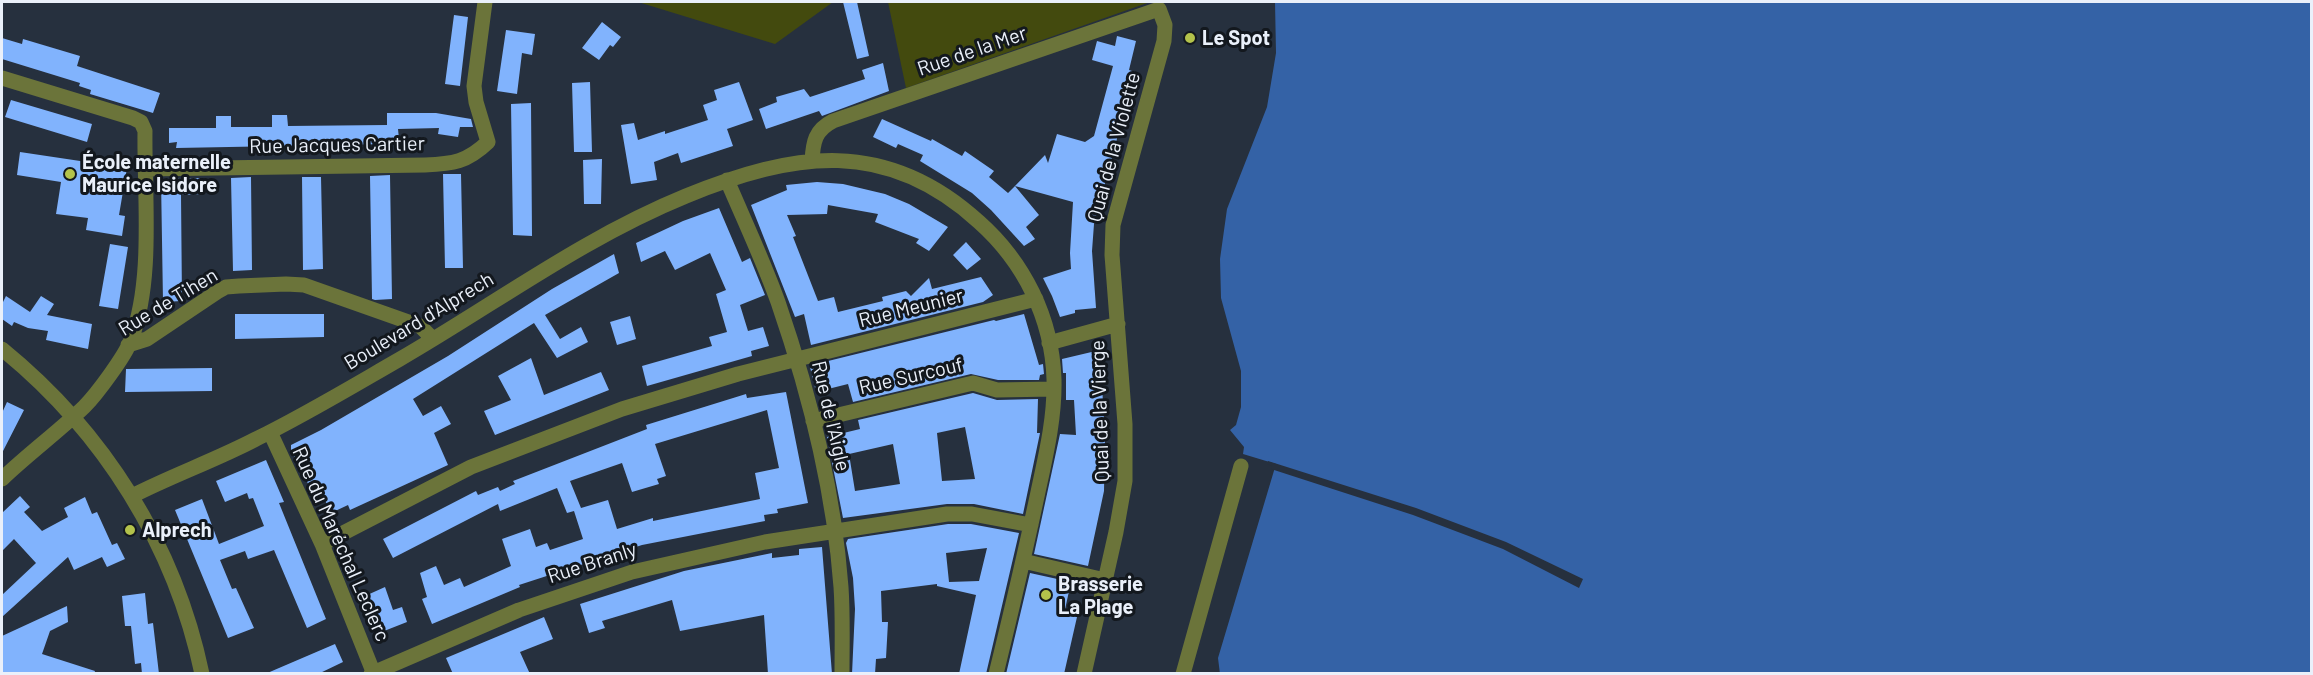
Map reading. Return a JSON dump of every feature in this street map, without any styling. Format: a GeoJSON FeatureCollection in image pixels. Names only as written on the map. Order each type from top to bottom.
{"type":"FeatureCollection","features":[{"type":"Feature","properties":{"kind":"street","name":"Rue Jacques Cartier"},"geometry":{"type":"LineString","coordinates":[[145,169],[442,164],[464,160],[488,142],[476,102],[474,86],[485,2]]}},
{"type":"Feature","properties":{"kind":"street","name":"Rue de la Mer"},"geometry":{"type":"LineString","coordinates":[[812,161],[814,137],[821,128],[833,121],[1159,9],[1164,19]]}},
{"type":"Feature","properties":{"kind":"street","name":"Quai de la Violette"},"geometry":{"type":"LineString","coordinates":[[1118,324],[1111,244],[1113,225],[1164,41],[1164,19]]}},
{"type":"Feature","properties":{"kind":"street"},"geometry":{"type":"LineString","coordinates":[[2,78],[141,122],[145,131],[145,260],[136,322],[128,345]]}},
{"type":"Feature","properties":{"kind":"street","name":"Boulevard d'Alprech"},"geometry":{"type":"LineString","coordinates":[[132,496],[270,432],[433,339],[600,236],[649,212],[727,180],[769,167],[812,161],[853,162],[878,166],[914,177],[936,189],[971,215],[999,242],[1020,268],[1036,299],[1049,342],[1054,389],[1052,424],[996,674]]}},
{"type":"Feature","properties":{"kind":"street","name":"Rue de l'Aigle"},"geometry":{"type":"LineString","coordinates":[[727,180],[773,289],[796,358],[813,421],[834,532],[841,585],[842,674]]}},
{"type":"Feature","properties":{"kind":"street","name":"Rue de Tihen"},"geometry":{"type":"LineString","coordinates":[[2,479],[88,401],[128,345],[147,339],[226,287],[286,284],[311,287],[420,326],[433,339]]}},
{"type":"Feature","properties":{"kind":"street","name":"Rue Meunier"},"geometry":{"type":"LineString","coordinates":[[322,544],[418,493],[515,449],[656,398],[796,358],[1036,299]]}},
{"type":"Feature","properties":{"kind":"street"},"geometry":{"type":"LineString","coordinates":[[1049,342],[1118,324]]}},
{"type":"Feature","properties":{"kind":"street","name":"Quai de la Vierge"},"geometry":{"type":"LineString","coordinates":[[1084,674],[1120,513],[1125,472],[1124,412],[1118,324]]}},
{"type":"Feature","properties":{"kind":"street"},"geometry":{"type":"LineString","coordinates":[[2,349],[73,416],[99,447],[132,496],[151,530],[181,598],[202,674]]}},
{"type":"Feature","properties":{"kind":"street","name":"Rue Surcouf"},"geometry":{"type":"LineString","coordinates":[[813,421],[973,383],[997,390],[1054,389]]}},
{"type":"Feature","properties":{"kind":"street","name":"Rue du Maréchal Leclerc"},"geometry":{"type":"LineString","coordinates":[[270,432],[322,544],[373,673]]}},
{"type":"Feature","properties":{"kind":"street"},"geometry":{"type":"LineString","coordinates":[[1183,674],[1241,466]]}},
{"type":"Feature","properties":{"kind":"street","name":"Rue Branly"},"geometry":{"type":"LineString","coordinates":[[373,673],[519,610],[616,576],[670,562],[754,544],[959,513],[986,515],[1031,525]]}},
{"type":"Feature","properties":{"kind":"street"},"geometry":{"type":"LineString","coordinates":[[1023,561],[1105,580]]}},
{"type":"Feature","properties":{"kind":"green space"},"geometry":{"type":"Polygon","coordinates":[[[638,2],[833,2],[775,44],[638,2]]]}},
{"type":"Feature","properties":{"kind":"green space"},"geometry":{"type":"Polygon","coordinates":[[[888,2],[1150,2],[906,88],[888,2]]]}},
{"type":"Feature","properties":{"kind":"water"},"geometry":{"type":"Polygon","coordinates":[[[1275,2],[2311,2],[2311,673],[1220,674],[1218,658],[1276,464],[1243,454],[1244,447],[1230,430],[1236,425],[1241,407],[1241,371],[1221,298],[1220,259],[1227,209],[1267,107],[1276,53],[1275,2]]]}},
{"type":"Feature","properties":{"kind":"pier"},"geometry":{"type":"Polygon","coordinates":[[[1268,461],[1416,508],[1506,542],[1583,579],[1579,588],[1503,549],[1413,515],[1271,469],[1272,466],[1267,464],[1268,461]]]}},
{"type":"Feature","properties":{"kind":"building"},"geometry":{"type":"Polygon","coordinates":[[[843,2],[857,2],[869,56],[857,59],[843,2]]]}},
{"type":"Feature","properties":{"kind":"building"},"geometry":{"type":"Polygon","coordinates":[[[454,15],[468,17],[460,86],[445,84],[454,15]]]}},
{"type":"Feature","properties":{"kind":"building"},"geometry":{"type":"Polygon","coordinates":[[[602,22],[621,37],[613,47],[610,45],[599,60],[582,48],[602,22]]]}},
{"type":"Feature","properties":{"kind":"building"},"geometry":{"type":"Polygon","coordinates":[[[506,30],[535,34],[532,55],[522,53],[517,94],[497,91],[506,30]]]}},
{"type":"Feature","properties":{"kind":"building"},"geometry":{"type":"Polygon","coordinates":[[[1117,36],[1136,41],[1129,70],[1135,72],[1094,224],[1092,251],[1096,308],[1075,310],[1075,313],[1060,317],[1043,278],[1071,269],[1073,202],[1015,186],[1045,155],[1048,163],[1057,134],[1085,142],[1094,136],[1113,66],[1092,60],[1097,41],[1115,46],[1117,36]]]}},
{"type":"Feature","properties":{"kind":"building"},"geometry":{"type":"Polygon","coordinates":[[[2,38],[22,44],[23,39],[80,56],[77,66],[160,93],[153,113],[90,94],[91,90],[79,86],[80,83],[2,59],[2,38]]]}},
{"type":"Feature","properties":{"kind":"building"},"geometry":{"type":"Polygon","coordinates":[[[883,63],[889,91],[822,116],[819,111],[766,129],[759,109],[777,102],[776,97],[804,89],[810,97],[865,79],[862,70],[883,63]]]}},
{"type":"Feature","properties":{"kind":"building"},"geometry":{"type":"Polygon","coordinates":[[[590,82],[592,152],[574,152],[572,83],[590,82]]]}},
{"type":"Feature","properties":{"kind":"building"},"geometry":{"type":"Polygon","coordinates":[[[739,82],[753,120],[727,129],[733,146],[681,163],[678,153],[654,162],[657,180],[631,184],[621,125],[634,123],[638,140],[708,120],[703,105],[717,100],[714,90],[739,82]]]}},
{"type":"Feature","properties":{"kind":"building"},"geometry":{"type":"Polygon","coordinates":[[[11,100],[92,124],[87,142],[5,117],[11,100]]]}},
{"type":"Feature","properties":{"kind":"building"},"geometry":{"type":"Polygon","coordinates":[[[531,103],[532,236],[513,235],[511,104],[531,103]]]}},
{"type":"Feature","properties":{"kind":"building"},"geometry":{"type":"Polygon","coordinates":[[[387,113],[436,113],[471,119],[473,127],[460,127],[458,137],[438,134],[439,128],[398,129],[399,139],[388,139],[388,144],[176,148],[177,142],[169,143],[169,128],[216,128],[216,116],[231,116],[231,127],[272,127],[272,115],[287,115],[288,126],[387,125],[387,113]]]}},
{"type":"Feature","properties":{"kind":"building"},"geometry":{"type":"Polygon","coordinates":[[[882,119],[931,141],[932,139],[962,156],[965,151],[994,171],[989,177],[1008,193],[1015,186],[1039,215],[1026,227],[1035,239],[1024,246],[972,193],[920,161],[923,155],[898,144],[896,148],[873,137],[882,119]]]}},
{"type":"Feature","properties":{"kind":"building"},"geometry":{"type":"Polygon","coordinates":[[[20,152],[127,168],[119,215],[125,216],[122,236],[86,230],[88,218],[56,214],[61,182],[17,175],[20,152]]]}},
{"type":"Feature","properties":{"kind":"building"},"geometry":{"type":"Polygon","coordinates":[[[602,159],[601,204],[584,204],[583,160],[602,159]]]}},
{"type":"Feature","properties":{"kind":"building"},"geometry":{"type":"Polygon","coordinates":[[[443,174],[461,174],[463,268],[445,268],[443,174]]]}},
{"type":"Feature","properties":{"kind":"building"},"geometry":{"type":"Polygon","coordinates":[[[390,175],[392,299],[375,300],[372,299],[370,176],[390,175]]]}},
{"type":"Feature","properties":{"kind":"building"},"geometry":{"type":"Polygon","coordinates":[[[251,177],[252,270],[233,271],[231,178],[251,177]]]}},
{"type":"Feature","properties":{"kind":"building"},"geometry":{"type":"Polygon","coordinates":[[[302,177],[321,177],[323,269],[303,270],[302,177]]]}},
{"type":"Feature","properties":{"kind":"building"},"geometry":{"type":"Polygon","coordinates":[[[202,178],[203,194],[181,195],[182,301],[163,302],[161,179],[202,178]]]}},
{"type":"Feature","properties":{"kind":"building"},"geometry":{"type":"Polygon","coordinates":[[[817,182],[843,184],[885,194],[909,204],[948,227],[929,251],[916,243],[919,239],[875,222],[878,214],[828,205],[827,214],[787,215],[796,236],[793,237],[818,301],[834,297],[838,312],[883,301],[882,297],[906,291],[911,296],[929,278],[932,289],[981,277],[993,295],[983,302],[811,345],[804,314],[795,317],[751,205],[787,190],[786,185],[817,182]]]}},
{"type":"Feature","properties":{"kind":"building"},"geometry":{"type":"Polygon","coordinates":[[[719,208],[742,262],[750,258],[765,295],[740,305],[748,331],[763,327],[769,346],[751,351],[752,356],[647,386],[642,366],[712,346],[709,337],[727,332],[716,294],[726,290],[710,253],[675,270],[665,251],[641,262],[636,243],[683,221],[719,208]]]}},
{"type":"Feature","properties":{"kind":"building"},"geometry":{"type":"Polygon","coordinates":[[[966,242],[981,259],[967,270],[953,255],[966,242]]]}},
{"type":"Feature","properties":{"kind":"building"},"geometry":{"type":"Polygon","coordinates":[[[110,244],[128,247],[118,309],[99,306],[110,244]]]}},
{"type":"Feature","properties":{"kind":"building"},"geometry":{"type":"Polygon","coordinates":[[[614,254],[619,273],[545,315],[560,339],[581,327],[588,342],[557,358],[534,323],[413,399],[423,416],[441,406],[451,424],[434,433],[448,465],[350,510],[348,505],[331,513],[323,496],[316,499],[291,451],[291,445],[448,356],[552,289],[614,254]]]}},
{"type":"Feature","properties":{"kind":"building"},"geometry":{"type":"Polygon","coordinates":[[[6,296],[30,312],[41,296],[54,304],[47,315],[92,324],[88,349],[46,340],[48,331],[28,328],[14,322],[12,326],[2,319],[2,304],[6,296]]]}},
{"type":"Feature","properties":{"kind":"building"},"geometry":{"type":"Polygon","coordinates":[[[235,314],[324,314],[324,337],[235,339],[235,314]]]}},
{"type":"Feature","properties":{"kind":"building"},"geometry":{"type":"Polygon","coordinates":[[[1024,314],[1039,365],[1043,364],[1044,374],[1040,375],[1039,380],[998,380],[971,374],[853,402],[848,384],[816,392],[810,367],[816,364],[1024,314]]]}},
{"type":"Feature","properties":{"kind":"building"},"geometry":{"type":"Polygon","coordinates":[[[630,316],[636,339],[617,345],[610,322],[630,316]]]}},
{"type":"Feature","properties":{"kind":"building"},"geometry":{"type":"Polygon","coordinates":[[[1100,350],[1105,438],[1104,491],[1088,566],[1034,554],[1060,434],[1076,435],[1074,400],[1066,400],[1066,373],[1063,373],[1062,359],[1100,350]]]}},
{"type":"Feature","properties":{"kind":"building"},"geometry":{"type":"Polygon","coordinates":[[[531,358],[544,395],[601,372],[609,390],[495,435],[484,411],[511,400],[498,376],[531,358]]]}},
{"type":"Feature","properties":{"kind":"building"},"geometry":{"type":"Polygon","coordinates":[[[212,368],[212,391],[125,392],[126,369],[212,368]]]}},
{"type":"Feature","properties":{"kind":"building"},"geometry":{"type":"Polygon","coordinates":[[[786,392],[808,503],[777,509],[778,513],[764,515],[765,521],[642,545],[519,585],[520,587],[432,624],[422,599],[427,597],[420,573],[436,566],[444,585],[460,578],[464,587],[511,566],[502,539],[530,529],[536,547],[547,543],[550,550],[583,539],[574,511],[567,513],[557,488],[500,511],[498,504],[393,558],[383,539],[476,491],[478,495],[498,487],[500,491],[515,484],[513,481],[647,429],[646,425],[746,394],[747,398],[786,392]],[[767,410],[655,444],[666,476],[657,479],[659,484],[632,492],[622,463],[570,481],[581,508],[608,500],[617,529],[653,518],[653,521],[760,499],[755,473],[779,468],[767,410]]]}},
{"type":"Feature","properties":{"kind":"building"},"geometry":{"type":"Polygon","coordinates":[[[973,393],[997,400],[1038,399],[1037,433],[1040,433],[1023,514],[974,504],[947,504],[843,518],[827,437],[860,429],[858,420],[973,393]],[[965,427],[937,433],[942,481],[975,479],[965,427]],[[893,444],[849,454],[855,491],[900,484],[893,444]]]}},
{"type":"Feature","properties":{"kind":"building"},"geometry":{"type":"Polygon","coordinates":[[[7,402],[24,410],[2,453],[2,413],[7,402]]]}},
{"type":"Feature","properties":{"kind":"building"},"geometry":{"type":"Polygon","coordinates":[[[266,460],[284,502],[279,503],[326,619],[307,628],[274,550],[248,559],[245,551],[220,560],[232,589],[236,588],[254,628],[228,638],[175,510],[202,499],[219,544],[264,526],[253,498],[249,499],[247,493],[225,502],[216,481],[266,460]]]}},
{"type":"Feature","properties":{"kind":"building"},"geometry":{"type":"Polygon","coordinates":[[[20,496],[30,507],[24,512],[42,531],[68,517],[64,508],[85,497],[92,514],[97,512],[112,545],[117,543],[125,559],[107,567],[102,557],[74,570],[68,557],[2,617],[2,595],[36,563],[14,539],[2,551],[2,513],[20,496]]]}},
{"type":"Feature","properties":{"kind":"building"},"geometry":{"type":"Polygon","coordinates":[[[948,524],[971,524],[1019,533],[986,674],[959,674],[976,595],[937,586],[937,584],[881,591],[882,622],[888,622],[886,658],[876,659],[875,674],[852,674],[855,609],[853,578],[846,543],[848,539],[948,524]],[[987,548],[946,553],[949,582],[979,581],[987,548]]]}},
{"type":"Feature","properties":{"kind":"building"},"geometry":{"type":"Polygon","coordinates":[[[822,547],[832,674],[768,674],[764,615],[680,631],[672,600],[602,621],[605,628],[589,633],[580,604],[684,571],[772,553],[772,558],[799,555],[799,549],[822,547]]]}},
{"type":"Feature","properties":{"kind":"building"},"geometry":{"type":"Polygon","coordinates":[[[1030,573],[1071,582],[1064,614],[1077,617],[1064,674],[1006,674],[1030,573]]]}},
{"type":"Feature","properties":{"kind":"building"},"geometry":{"type":"Polygon","coordinates":[[[385,587],[393,610],[402,607],[407,622],[379,633],[365,596],[385,587]]]}},
{"type":"Feature","properties":{"kind":"building"},"geometry":{"type":"Polygon","coordinates":[[[145,593],[148,624],[153,623],[159,674],[142,674],[141,663],[135,664],[131,626],[125,626],[122,596],[145,593]]]}},
{"type":"Feature","properties":{"kind":"building"},"geometry":{"type":"Polygon","coordinates":[[[67,606],[68,622],[50,631],[42,654],[95,671],[94,674],[2,674],[2,636],[67,606]]]}},
{"type":"Feature","properties":{"kind":"building"},"geometry":{"type":"Polygon","coordinates":[[[544,617],[553,639],[520,652],[530,674],[453,674],[446,658],[544,617]]]}},
{"type":"Feature","properties":{"kind":"building"},"geometry":{"type":"Polygon","coordinates":[[[335,644],[343,662],[318,674],[265,674],[335,644]]]}},
{"type":"Feature","properties":{"kind":"place","name":"Le Spot"},"geometry":{"type":"Point","coordinates":[1190,38]}},
{"type":"Feature","properties":{"kind":"place","name":"École maternelle Maurice Isidore"},"geometry":{"type":"Point","coordinates":[70,174]}},
{"type":"Feature","properties":{"kind":"place","name":"Alprech"},"geometry":{"type":"Point","coordinates":[130,530]}},
{"type":"Feature","properties":{"kind":"place","name":"Brasserie La Plage"},"geometry":{"type":"Point","coordinates":[1046,595]}}]}
